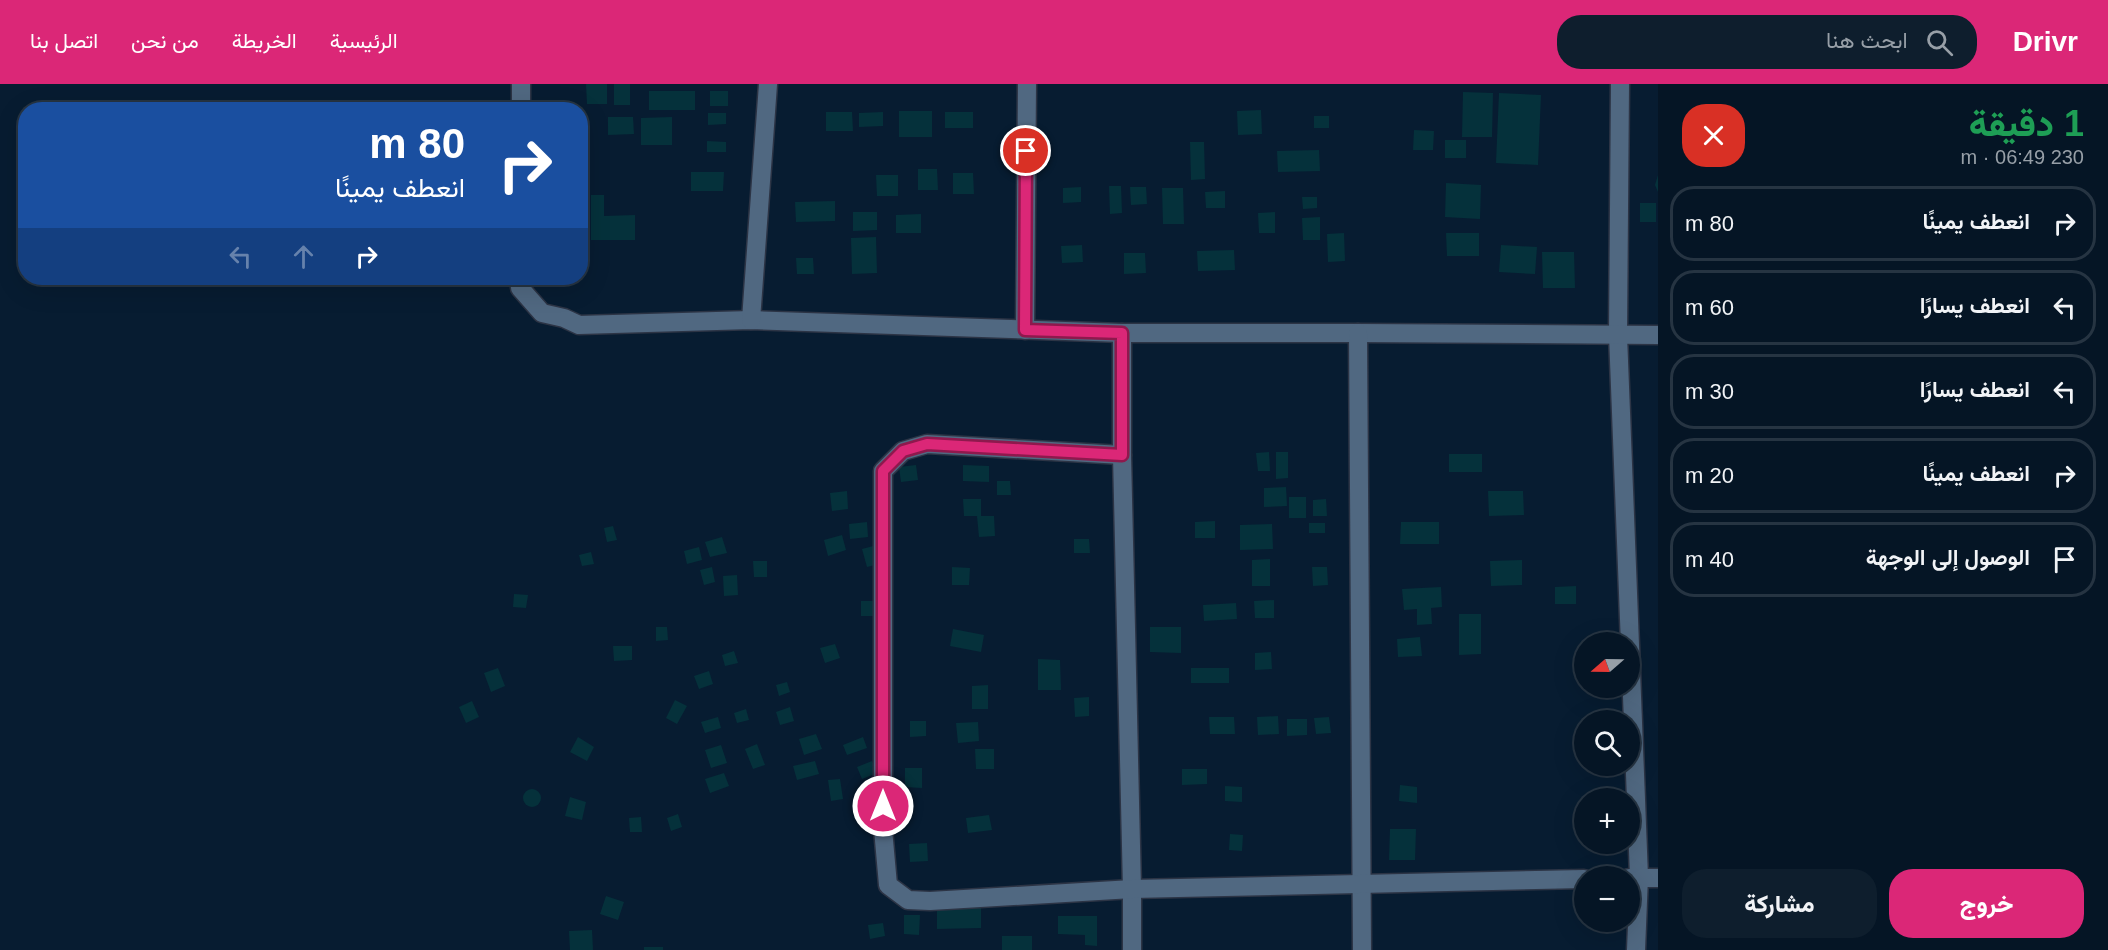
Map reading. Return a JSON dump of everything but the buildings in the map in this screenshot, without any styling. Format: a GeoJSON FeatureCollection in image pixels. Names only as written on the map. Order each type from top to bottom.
{"type":"FeatureCollection","features":[{"type":"Feature","properties":{"kind":"street"},"geometry":{"type":"LineString","coordinates":[[521,84],[521,102]]}},
{"type":"Feature","properties":{"kind":"street"},"geometry":{"type":"LineString","coordinates":[[751,320],[768,84]]}},
{"type":"Feature","properties":{"kind":"street"},"geometry":{"type":"LineString","coordinates":[[1025,330],[1027,84]]}},
{"type":"Feature","properties":{"kind":"street"},"geometry":{"type":"LineString","coordinates":[[1620,84],[1618,335],[1634,866]]}},
{"type":"Feature","properties":{"kind":"street"},"geometry":{"type":"LineString","coordinates":[[520,285],[520,288],[542,313],[564,318],[579,325],[751,320],[1122,333],[1658,335]]}},
{"type":"Feature","properties":{"kind":"street"},"geometry":{"type":"LineString","coordinates":[[1122,333],[1122,455],[1132,950]]}},
{"type":"Feature","properties":{"kind":"street"},"geometry":{"type":"LineString","coordinates":[[1358,333],[1362,950]]}},
{"type":"Feature","properties":{"kind":"street"},"geometry":{"type":"LineString","coordinates":[[1122,455],[927,444],[903,451],[883,471],[883,829],[888,885],[908,900],[930,901],[1132,889],[1574,879]]}},
{"type":"Feature","properties":{"kind":"street"},"geometry":{"type":"LineString","coordinates":[[1640,877],[1658,878]]}},
{"type":"Feature","properties":{"kind":"street"},"geometry":{"type":"LineString","coordinates":[[1635,932],[1635,950]]}},
{"type":"Feature","properties":{"kind":"route"},"geometry":{"type":"LineString","coordinates":[[883,806],[883,471],[903,451],[927,444],[1122,455],[1122,333],[1025,330],[1026,151]]}}]}
